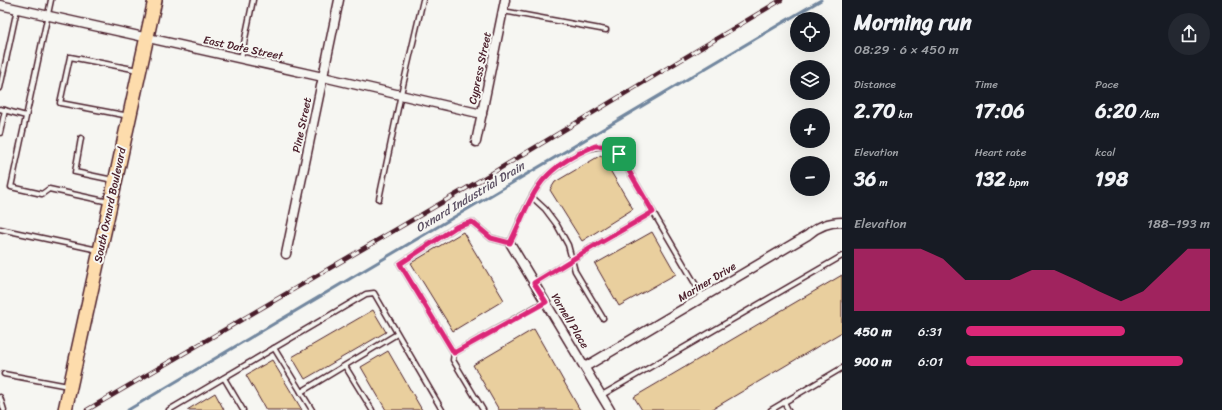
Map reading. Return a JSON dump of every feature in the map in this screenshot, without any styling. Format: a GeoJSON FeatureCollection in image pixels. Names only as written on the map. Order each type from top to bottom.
{"type":"FeatureCollection","features":[{"type":"Feature","properties":{"kind":"main road","name":"South Oxnard Boulevard"},"geometry":{"type":"LineString","coordinates":[[65,410],[155,0]]}},
{"type":"Feature","properties":{"kind":"street","name":"Pine Street"},"geometry":{"type":"LineString","coordinates":[[286,254],[339,0]]}},
{"type":"Feature","properties":{"kind":"street","name":"Cypress Street"},"geometry":{"type":"LineString","coordinates":[[476,142],[505,0]]}},
{"type":"Feature","properties":{"kind":"street","name":"East Date Street"},"geometry":{"type":"LineString","coordinates":[[0,5],[401,94],[482,114]]}},
{"type":"Feature","properties":{"kind":"street","name":"Mariner Drive"},"geometry":{"type":"LineString","coordinates":[[585,367],[808,235],[814,230],[825,224],[842,222]]}},
{"type":"Feature","properties":{"kind":"street","name":"Yarnell Place"},"geometry":{"type":"LineString","coordinates":[[510,243],[610,410]]}},
{"type":"Feature","properties":{"kind":"lane"},"geometry":{"type":"LineString","coordinates":[[51,0],[11,187],[42,194],[49,189],[111,202]]}},
{"type":"Feature","properties":{"kind":"lane"},"geometry":{"type":"LineString","coordinates":[[241,58],[253,0]]}},
{"type":"Feature","properties":{"kind":"lane"},"geometry":{"type":"LineString","coordinates":[[379,199],[423,0]]}},
{"type":"Feature","properties":{"kind":"lane"},"geometry":{"type":"LineString","coordinates":[[0,88],[18,9]]}},
{"type":"Feature","properties":{"kind":"lane"},"geometry":{"type":"LineString","coordinates":[[503,11],[606,30]]}},
{"type":"Feature","properties":{"kind":"lane"},"geometry":{"type":"LineString","coordinates":[[130,116],[60,103],[70,57],[140,70]]}},
{"type":"Feature","properties":{"kind":"lane"},"geometry":{"type":"LineString","coordinates":[[0,109],[26,116]]}},
{"type":"Feature","properties":{"kind":"lane"},"geometry":{"type":"LineString","coordinates":[[0,133],[5,110]]}},
{"type":"Feature","properties":{"kind":"lane"},"geometry":{"type":"LineString","coordinates":[[81,138],[75,172],[116,180]]}},
{"type":"Feature","properties":{"kind":"lane"},"geometry":{"type":"LineString","coordinates":[[483,410],[453,360],[454,353],[400,264],[456,227],[472,222],[491,238],[510,243],[532,197],[545,178],[556,168],[580,152],[595,146],[609,146],[619,154],[703,297]]}},
{"type":"Feature","properties":{"kind":"lane"},"geometry":{"type":"LineString","coordinates":[[532,197],[545,209],[557,225],[568,246],[573,259],[575,271],[603,318]]}},
{"type":"Feature","properties":{"kind":"lane"},"geometry":{"type":"LineString","coordinates":[[534,283],[653,212]]}},
{"type":"Feature","properties":{"kind":"lane"},"geometry":{"type":"LineString","coordinates":[[0,229],[100,250]]}},
{"type":"Feature","properties":{"kind":"lane"},"geometry":{"type":"LineString","coordinates":[[601,396],[842,256]]}},
{"type":"Feature","properties":{"kind":"lane"},"geometry":{"type":"LineString","coordinates":[[169,410],[366,294],[374,293],[442,410]]}},
{"type":"Feature","properties":{"kind":"lane"},"geometry":{"type":"LineString","coordinates":[[454,353],[546,302]]}},
{"type":"Feature","properties":{"kind":"lane"},"geometry":{"type":"LineString","coordinates":[[301,392],[397,334]]}},
{"type":"Feature","properties":{"kind":"lane"},"geometry":{"type":"LineString","coordinates":[[274,348],[312,410]]}},
{"type":"Feature","properties":{"kind":"lane"},"geometry":{"type":"LineString","coordinates":[[345,366],[372,410]]}},
{"type":"Feature","properties":{"kind":"lane"},"geometry":{"type":"LineString","coordinates":[[771,410],[842,368]]}},
{"type":"Feature","properties":{"kind":"lane"},"geometry":{"type":"LineString","coordinates":[[4,374],[70,387]]}},
{"type":"Feature","properties":{"kind":"lane"},"geometry":{"type":"LineString","coordinates":[[224,378],[243,410]]}},
{"type":"Feature","properties":{"kind":"lane"},"geometry":{"type":"LineString","coordinates":[[0,397],[4,410]]}},
{"type":"Feature","properties":{"kind":"lane"},"geometry":{"type":"LineString","coordinates":[[784,402],[788,410]]}},
{"type":"Feature","properties":{"kind":"building"},"geometry":{"type":"Polygon","coordinates":[[[601,155],[633,209],[582,241],[550,190],[555,182],[601,155]]]}},
{"type":"Feature","properties":{"kind":"building"},"geometry":{"type":"Polygon","coordinates":[[[463,232],[504,300],[453,331],[411,263],[463,232]]]}},
{"type":"Feature","properties":{"kind":"building"},"geometry":{"type":"Polygon","coordinates":[[[652,232],[676,274],[619,306],[595,264],[652,232]]]}},
{"type":"Feature","properties":{"kind":"building"},"geometry":{"type":"Polygon","coordinates":[[[842,275],[842,332],[711,410],[642,410],[634,397],[842,275]]]}},
{"type":"Feature","properties":{"kind":"building"},"geometry":{"type":"Polygon","coordinates":[[[373,310],[386,332],[305,379],[292,357],[373,310]]]}},
{"type":"Feature","properties":{"kind":"building"},"geometry":{"type":"Polygon","coordinates":[[[534,329],[580,410],[499,410],[473,365],[534,329]]]}},
{"type":"Feature","properties":{"kind":"building"},"geometry":{"type":"Polygon","coordinates":[[[388,351],[422,410],[386,410],[361,367],[388,351]]]}},
{"type":"Feature","properties":{"kind":"building"},"geometry":{"type":"Polygon","coordinates":[[[272,360],[302,410],[266,410],[246,375],[272,360]]]}},
{"type":"Feature","properties":{"kind":"building"},"geometry":{"type":"Polygon","coordinates":[[[215,393],[224,410],[187,410],[215,393]]]}},
{"type":"Feature","properties":{"kind":"waterway","name":"Oxnard Industrial Drain"},"geometry":{"type":"LineString","coordinates":[[128,410],[821,0]]}},
{"type":"Feature","properties":{"kind":"railway"},"geometry":{"type":"LineString","coordinates":[[87,410],[484,178],[781,0]]}},
{"type":"Feature","properties":{"kind":"route"},"geometry":{"type":"LineString","coordinates":[[595,146],[609,146],[619,154],[653,212],[534,283],[546,302],[454,353],[400,264],[456,227],[472,222],[491,238],[510,243],[536,190],[545,178],[556,168],[580,152],[595,146]]}}]}
